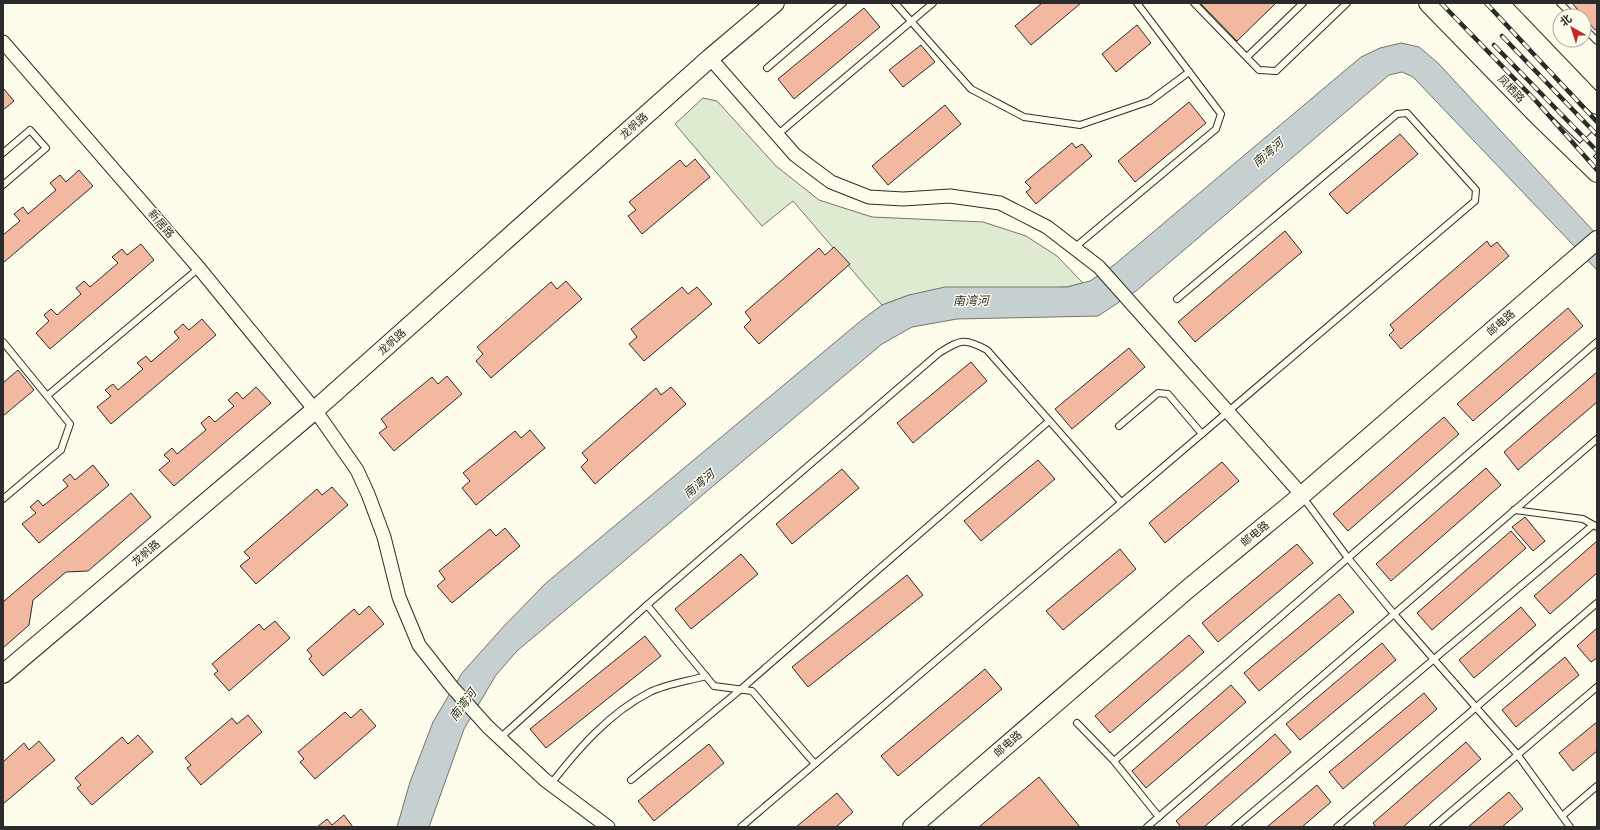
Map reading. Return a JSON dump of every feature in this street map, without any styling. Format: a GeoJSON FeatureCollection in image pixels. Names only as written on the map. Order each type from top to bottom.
{"type":"FeatureCollection","features":[{"type":"Feature","properties":{"kind":"street","name":"龙帆路"},"geometry":{"type":"LineString","coordinates":[[3,674],[315,410],[710,58],[775,3]]}},
{"type":"Feature","properties":{"kind":"street","name":"凤栖路"},"geometry":{"type":"LineString","coordinates":[[1428,3],[1538,116],[1597,173]]}},
{"type":"Feature","properties":{"kind":"street"},"geometry":{"type":"LineString","coordinates":[[1499,3],[1597,105]]}},
{"type":"Feature","properties":{"kind":"street","name":"新居路"},"geometry":{"type":"LineString","coordinates":[[3,42],[199,268],[315,410],[356,470],[368,494],[384,537],[399,597],[419,645],[452,687],[488,727],[550,784],[608,827]]}},
{"type":"Feature","properties":{"kind":"street"},"geometry":{"type":"LineString","coordinates":[[710,58],[795,155],[831,182],[869,197],[903,199],[950,196],[1000,202],[1047,227],[1099,267],[1302,495]]}},
{"type":"Feature","properties":{"kind":"street"},"geometry":{"type":"LineString","coordinates":[[1580,156],[1597,140]]}},
{"type":"Feature","properties":{"kind":"street","name":"邮电路"},"geometry":{"type":"LineString","coordinates":[[912,827],[1189,588],[1302,495],[1597,240]]}},
{"type":"Feature","properties":{"kind":"lane"},"geometry":{"type":"LineString","coordinates":[[767,68],[843,3]]}},
{"type":"Feature","properties":{"kind":"lane"},"geometry":{"type":"LineString","coordinates":[[895,3],[910,22],[971,88],[1024,117],[1080,125],[1150,101],[1189,72]]}},
{"type":"Feature","properties":{"kind":"lane"},"geometry":{"type":"LineString","coordinates":[[777,135],[933,3]]}},
{"type":"Feature","properties":{"kind":"lane"},"geometry":{"type":"LineString","coordinates":[[1074,248],[1216,129],[1220,114],[1137,3]]}},
{"type":"Feature","properties":{"kind":"lane"},"geometry":{"type":"LineString","coordinates":[[1194,3],[1259,70],[1276,71],[1346,3]]}},
{"type":"Feature","properties":{"kind":"lane"},"geometry":{"type":"LineString","coordinates":[[1247,57],[1303,3]]}},
{"type":"Feature","properties":{"kind":"lane"},"geometry":{"type":"LineString","coordinates":[[741,827],[1475,200],[1476,190],[1407,114],[1397,114],[1176,299]]}},
{"type":"Feature","properties":{"kind":"lane"},"geometry":{"type":"LineString","coordinates":[[3,153],[30,130],[46,148],[3,185]]}},
{"type":"Feature","properties":{"kind":"lane"},"geometry":{"type":"LineString","coordinates":[[48,395],[199,268]]}},
{"type":"Feature","properties":{"kind":"lane"},"geometry":{"type":"LineString","coordinates":[[500,738],[647,605],[939,353],[954,344],[971,341],[987,350],[1122,502]]}},
{"type":"Feature","properties":{"kind":"lane"},"geometry":{"type":"LineString","coordinates":[[3,342],[48,395],[70,424],[61,450],[3,499]]}},
{"type":"Feature","properties":{"kind":"lane"},"geometry":{"type":"LineString","coordinates":[[1114,761],[1597,342]]}},
{"type":"Feature","properties":{"kind":"lane"},"geometry":{"type":"LineString","coordinates":[[1119,426],[1158,393],[1168,394],[1202,434]]}},
{"type":"Feature","properties":{"kind":"lane"},"geometry":{"type":"LineString","coordinates":[[631,780],[740,690],[1049,421]]}},
{"type":"Feature","properties":{"kind":"lane"},"geometry":{"type":"LineString","coordinates":[[1147,827],[1597,439]]}},
{"type":"Feature","properties":{"kind":"lane"},"geometry":{"type":"LineString","coordinates":[[1302,495],[1348,558],[1394,614],[1517,754],[1570,827]]}},
{"type":"Feature","properties":{"kind":"lane"},"geometry":{"type":"LineString","coordinates":[[1235,827],[1434,659],[1595,526],[1584,519],[1514,510]]}},
{"type":"Feature","properties":{"kind":"lane"},"geometry":{"type":"LineString","coordinates":[[1337,827],[1597,603]]}},
{"type":"Feature","properties":{"kind":"lane"},"geometry":{"type":"LineString","coordinates":[[647,605],[714,686],[752,691],[815,764]]}},
{"type":"Feature","properties":{"kind":"lane"},"geometry":{"type":"LineString","coordinates":[[550,784],[572,756],[609,719],[651,692],[706,676]]}},
{"type":"Feature","properties":{"kind":"lane"},"geometry":{"type":"LineString","coordinates":[[1433,827],[1597,687]]}},
{"type":"Feature","properties":{"kind":"lane"},"geometry":{"type":"LineString","coordinates":[[1077,723],[1114,761],[1159,816]]}},
{"type":"Feature","properties":{"kind":"lane"},"geometry":{"type":"LineString","coordinates":[[1562,816],[1597,786]]}},
{"type":"Feature","properties":{"kind":"green space"},"geometry":{"type":"Polygon","coordinates":[[[703,98],[717,101],[776,166],[819,200],[872,217],[983,222],[1026,236],[1057,256],[1083,283],[1067,287],[909,295],[882,305],[793,201],[762,226],[675,124],[703,98]]]}},
{"type":"Feature","properties":{"kind":"water","name":"南湾河"},"geometry":{"type":"Polygon","coordinates":[[[1401,43],[1419,47],[1438,63],[1597,235],[1597,270],[1413,77],[1402,72],[1389,75],[1136,291],[1098,316],[957,319],[912,327],[882,344],[517,651],[496,675],[464,729],[429,827],[397,827],[410,782],[433,722],[462,673],[504,626],[546,583],[863,319],[882,305],[909,295],[945,287],[1067,287],[1090,281],[1114,265],[1361,57],[1380,48],[1401,43]]]}},
{"type":"Feature","properties":{"kind":"building"},"geometry":{"type":"Polygon","coordinates":[[[1042,3],[1081,3],[1031,45],[1015,26],[1042,3]]]}},
{"type":"Feature","properties":{"kind":"building"},"geometry":{"type":"Polygon","coordinates":[[[1200,3],[1276,3],[1237,41],[1200,3]]]}},
{"type":"Feature","properties":{"kind":"building"},"geometry":{"type":"Polygon","coordinates":[[[1572,3],[1597,3],[1597,29],[1595,30],[1592,26],[1592,8],[1576,8],[1572,3]]]}},
{"type":"Feature","properties":{"kind":"building"},"geometry":{"type":"Polygon","coordinates":[[[864,8],[880,27],[794,99],[778,79],[864,8]]]}},
{"type":"Feature","properties":{"kind":"building"},"geometry":{"type":"Polygon","coordinates":[[[1137,25],[1151,43],[1116,72],[1102,54],[1137,25]]]}},
{"type":"Feature","properties":{"kind":"building"},"geometry":{"type":"Polygon","coordinates":[[[921,45],[935,62],[903,87],[889,70],[921,45]]]}},
{"type":"Feature","properties":{"kind":"building"},"geometry":{"type":"Polygon","coordinates":[[[3,88],[14,101],[3,110],[3,88]]]}},
{"type":"Feature","properties":{"kind":"building"},"geometry":{"type":"Polygon","coordinates":[[[1189,102],[1206,123],[1135,182],[1118,161],[1189,102]]]}},
{"type":"Feature","properties":{"kind":"building"},"geometry":{"type":"Polygon","coordinates":[[[945,105],[961,124],[888,185],[872,166],[945,105]]]}},
{"type":"Feature","properties":{"kind":"building"},"geometry":{"type":"Polygon","coordinates":[[[1400,134],[1418,154],[1347,214],[1329,194],[1400,134]]]}},
{"type":"Feature","properties":{"kind":"building"},"geometry":{"type":"Polygon","coordinates":[[[1072,143],[1076,148],[1082,144],[1092,156],[1036,204],[1026,192],[1031,188],[1025,182],[1072,143]]]}},
{"type":"Feature","properties":{"kind":"building"},"geometry":{"type":"Polygon","coordinates":[[[695,159],[710,177],[642,234],[628,216],[636,210],[629,202],[680,160],[686,167],[695,159]]]}},
{"type":"Feature","properties":{"kind":"building"},"geometry":{"type":"Polygon","coordinates":[[[79,170],[93,186],[3,263],[3,235],[20,221],[14,214],[23,207],[28,214],[56,190],[50,183],[60,175],[66,182],[79,170]]]}},
{"type":"Feature","properties":{"kind":"building"},"geometry":{"type":"Polygon","coordinates":[[[1285,231],[1302,252],[1195,342],[1178,322],[1285,231]]]}},
{"type":"Feature","properties":{"kind":"building"},"geometry":{"type":"Polygon","coordinates":[[[1487,241],[1491,247],[1497,242],[1509,256],[1401,349],[1389,335],[1394,330],[1390,325],[1487,241]]]}},
{"type":"Feature","properties":{"kind":"building"},"geometry":{"type":"Polygon","coordinates":[[[141,244],[154,260],[50,349],[36,333],[49,321],[44,315],[51,309],[57,315],[81,294],[76,288],[84,281],[90,287],[118,263],[112,257],[122,249],[127,255],[141,244]]]}},
{"type":"Feature","properties":{"kind":"building"},"geometry":{"type":"Polygon","coordinates":[[[834,247],[850,264],[759,344],[744,327],[751,320],[745,312],[819,248],[825,255],[834,247]]]}},
{"type":"Feature","properties":{"kind":"building"},"geometry":{"type":"Polygon","coordinates":[[[566,281],[582,299],[491,378],[476,361],[483,354],[477,347],[551,282],[557,289],[566,281]]]}},
{"type":"Feature","properties":{"kind":"building"},"geometry":{"type":"Polygon","coordinates":[[[682,287],[688,294],[697,287],[712,304],[644,361],[629,344],[637,337],[631,329],[682,287]]]}},
{"type":"Feature","properties":{"kind":"building"},"geometry":{"type":"Polygon","coordinates":[[[1568,308],[1583,326],[1473,421],[1457,404],[1568,308]]]}},
{"type":"Feature","properties":{"kind":"building"},"geometry":{"type":"Polygon","coordinates":[[[202,319],[216,335],[111,424],[97,407],[111,396],[105,390],[113,384],[118,390],[143,369],[137,363],[146,356],[151,362],[179,338],[174,332],[183,324],[189,330],[202,319]]]}},
{"type":"Feature","properties":{"kind":"building"},"geometry":{"type":"Polygon","coordinates":[[[1129,348],[1145,367],[1072,429],[1055,409],[1129,348]]]}},
{"type":"Feature","properties":{"kind":"building"},"geometry":{"type":"Polygon","coordinates":[[[971,362],[987,381],[913,443],[897,423],[971,362]]]}},
{"type":"Feature","properties":{"kind":"building"},"geometry":{"type":"Polygon","coordinates":[[[18,370],[34,390],[3,416],[3,383],[18,370]]]}},
{"type":"Feature","properties":{"kind":"building"},"geometry":{"type":"Polygon","coordinates":[[[1597,372],[1597,402],[1518,470],[1504,452],[1597,372]]]}},
{"type":"Feature","properties":{"kind":"building"},"geometry":{"type":"Polygon","coordinates":[[[447,376],[462,394],[394,451],[379,433],[387,427],[381,419],[432,377],[438,384],[447,376]]]}},
{"type":"Feature","properties":{"kind":"building"},"geometry":{"type":"Polygon","coordinates":[[[256,387],[271,403],[174,486],[159,470],[170,461],[164,455],[172,448],[177,454],[206,430],[201,423],[209,416],[215,422],[234,406],[228,400],[237,392],[243,399],[256,387]]]}},
{"type":"Feature","properties":{"kind":"building"},"geometry":{"type":"Polygon","coordinates":[[[671,387],[686,404],[595,484],[581,467],[588,460],[582,453],[656,388],[661,395],[671,387]]]}},
{"type":"Feature","properties":{"kind":"building"},"geometry":{"type":"Polygon","coordinates":[[[1444,417],[1459,434],[1348,531],[1333,514],[1444,417]]]}},
{"type":"Feature","properties":{"kind":"building"},"geometry":{"type":"Polygon","coordinates":[[[530,430],[545,448],[476,505],[462,488],[470,481],[463,473],[515,431],[521,438],[530,430]]]}},
{"type":"Feature","properties":{"kind":"building"},"geometry":{"type":"Polygon","coordinates":[[[1038,460],[1055,479],[981,541],[964,521],[1038,460]]]}},
{"type":"Feature","properties":{"kind":"building"},"geometry":{"type":"Polygon","coordinates":[[[1222,462],[1239,481],[1165,543],[1149,523],[1222,462]]]}},
{"type":"Feature","properties":{"kind":"building"},"geometry":{"type":"Polygon","coordinates":[[[93,465],[109,485],[39,543],[22,524],[36,513],[30,507],[38,500],[43,506],[68,486],[63,480],[70,474],[75,480],[93,465]]]}},
{"type":"Feature","properties":{"kind":"building"},"geometry":{"type":"Polygon","coordinates":[[[1486,468],[1501,485],[1391,581],[1376,564],[1486,468]]]}},
{"type":"Feature","properties":{"kind":"building"},"geometry":{"type":"Polygon","coordinates":[[[842,469],[859,488],[792,544],[776,524],[842,469]]]}},
{"type":"Feature","properties":{"kind":"building"},"geometry":{"type":"Polygon","coordinates":[[[332,487],[348,505],[256,584],[240,566],[250,558],[244,552],[317,489],[322,495],[332,487]]]}},
{"type":"Feature","properties":{"kind":"building"},"geometry":{"type":"Polygon","coordinates":[[[131,493],[151,517],[88,571],[66,572],[33,600],[29,625],[3,648],[3,602],[131,493]]]}},
{"type":"Feature","properties":{"kind":"building"},"geometry":{"type":"Polygon","coordinates":[[[1525,517],[1545,541],[1533,551],[1512,527],[1525,517]]]}},
{"type":"Feature","properties":{"kind":"building"},"geometry":{"type":"Polygon","coordinates":[[[505,528],[520,546],[452,603],[437,586],[445,579],[439,571],[490,529],[496,536],[505,528]]]}},
{"type":"Feature","properties":{"kind":"building"},"geometry":{"type":"Polygon","coordinates":[[[1511,531],[1526,548],[1432,630],[1417,613],[1511,531]]]}},
{"type":"Feature","properties":{"kind":"building"},"geometry":{"type":"Polygon","coordinates":[[[1597,541],[1597,573],[1550,614],[1534,596],[1597,541]]]}},
{"type":"Feature","properties":{"kind":"building"},"geometry":{"type":"Polygon","coordinates":[[[1297,544],[1313,563],[1218,642],[1202,623],[1297,544]]]}},
{"type":"Feature","properties":{"kind":"building"},"geometry":{"type":"Polygon","coordinates":[[[1120,549],[1136,569],[1063,630],[1046,611],[1120,549]]]}},
{"type":"Feature","properties":{"kind":"building"},"geometry":{"type":"Polygon","coordinates":[[[741,554],[758,574],[691,629],[675,609],[741,554]]]}},
{"type":"Feature","properties":{"kind":"building"},"geometry":{"type":"Polygon","coordinates":[[[907,575],[923,595],[808,687],[792,667],[907,575]]]}},
{"type":"Feature","properties":{"kind":"building"},"geometry":{"type":"Polygon","coordinates":[[[1339,594],[1354,612],[1259,691],[1244,673],[1339,594]]]}},
{"type":"Feature","properties":{"kind":"building"},"geometry":{"type":"Polygon","coordinates":[[[369,606],[384,624],[323,676],[309,659],[312,656],[307,650],[354,609],[359,615],[369,606]]]}},
{"type":"Feature","properties":{"kind":"building"},"geometry":{"type":"Polygon","coordinates":[[[1521,607],[1536,625],[1474,678],[1459,660],[1521,607]]]}},
{"type":"Feature","properties":{"kind":"building"},"geometry":{"type":"Polygon","coordinates":[[[275,621],[290,638],[229,691],[214,674],[218,671],[212,664],[259,624],[264,630],[275,621]]]}},
{"type":"Feature","properties":{"kind":"building"},"geometry":{"type":"Polygon","coordinates":[[[1597,628],[1597,658],[1591,662],[1577,646],[1597,628]]]}},
{"type":"Feature","properties":{"kind":"building"},"geometry":{"type":"Polygon","coordinates":[[[1189,635],[1204,652],[1110,733],[1095,716],[1189,635]]]}},
{"type":"Feature","properties":{"kind":"building"},"geometry":{"type":"Polygon","coordinates":[[[645,636],[661,656],[546,748],[530,729],[645,636]]]}},
{"type":"Feature","properties":{"kind":"building"},"geometry":{"type":"Polygon","coordinates":[[[1382,643],[1396,660],[1300,740],[1286,724],[1382,643]]]}},
{"type":"Feature","properties":{"kind":"building"},"geometry":{"type":"Polygon","coordinates":[[[1565,657],[1579,675],[1516,727],[1502,710],[1565,657]]]}},
{"type":"Feature","properties":{"kind":"building"},"geometry":{"type":"Polygon","coordinates":[[[985,669],[1002,689],[898,776],[881,756],[985,669]]]}},
{"type":"Feature","properties":{"kind":"building"},"geometry":{"type":"Polygon","coordinates":[[[1231,685],[1246,702],[1146,788],[1132,771],[1231,685]]]}},
{"type":"Feature","properties":{"kind":"building"},"geometry":{"type":"Polygon","coordinates":[[[1424,693],[1437,709],[1343,789],[1329,772],[1424,693]]]}},
{"type":"Feature","properties":{"kind":"building"},"geometry":{"type":"Polygon","coordinates":[[[361,709],[376,726],[315,779],[300,762],[304,759],[298,752],[345,712],[351,718],[361,709]]]}},
{"type":"Feature","properties":{"kind":"building"},"geometry":{"type":"Polygon","coordinates":[[[248,715],[262,732],[201,785],[187,768],[191,765],[185,758],[232,718],[237,724],[248,715]]]}},
{"type":"Feature","properties":{"kind":"building"},"geometry":{"type":"Polygon","coordinates":[[[1597,722],[1597,751],[1573,771],[1559,753],[1597,722]]]}},
{"type":"Feature","properties":{"kind":"building"},"geometry":{"type":"Polygon","coordinates":[[[1275,734],[1291,752],[1204,827],[1181,827],[1176,821],[1275,734]]]}},
{"type":"Feature","properties":{"kind":"building"},"geometry":{"type":"Polygon","coordinates":[[[138,735],[153,752],[92,805],[77,788],[81,785],[75,778],[122,737],[128,744],[138,735]]]}},
{"type":"Feature","properties":{"kind":"building"},"geometry":{"type":"Polygon","coordinates":[[[39,741],[55,760],[3,804],[3,762],[24,743],[29,750],[39,741]]]}},
{"type":"Feature","properties":{"kind":"building"},"geometry":{"type":"Polygon","coordinates":[[[1466,742],[1481,759],[1403,827],[1376,827],[1373,823],[1466,742]]]}},
{"type":"Feature","properties":{"kind":"building"},"geometry":{"type":"Polygon","coordinates":[[[709,744],[724,763],[654,821],[638,801],[709,744]]]}},
{"type":"Feature","properties":{"kind":"building"},"geometry":{"type":"Polygon","coordinates":[[[1039,777],[1080,827],[979,827],[1039,777]]]}},
{"type":"Feature","properties":{"kind":"building"},"geometry":{"type":"Polygon","coordinates":[[[1317,785],[1331,802],[1302,827],[1267,827],[1317,785]]]}},
{"type":"Feature","properties":{"kind":"building"},"geometry":{"type":"Polygon","coordinates":[[[1509,792],[1523,809],[1502,827],[1468,827],[1509,792]]]}},
{"type":"Feature","properties":{"kind":"building"},"geometry":{"type":"Polygon","coordinates":[[[837,793],[853,812],[836,827],[796,827],[837,793]]]}},
{"type":"Feature","properties":{"kind":"building"},"geometry":{"type":"Polygon","coordinates":[[[344,815],[353,827],[317,827],[327,819],[332,825],[344,815]]]}},
{"type":"Feature","properties":{"kind":"railway"},"geometry":{"type":"LineString","coordinates":[[1441,3],[1536,101],[1597,170]]}},
{"type":"Feature","properties":{"kind":"railway"},"geometry":{"type":"LineString","coordinates":[[1486,3],[1597,122]]}},
{"type":"Feature","properties":{"kind":"railway"},"geometry":{"type":"LineString","coordinates":[[1502,36],[1597,135]]}},
{"type":"Feature","properties":{"kind":"railway"},"geometry":{"type":"LineString","coordinates":[[1494,45],[1597,151]]}}]}
